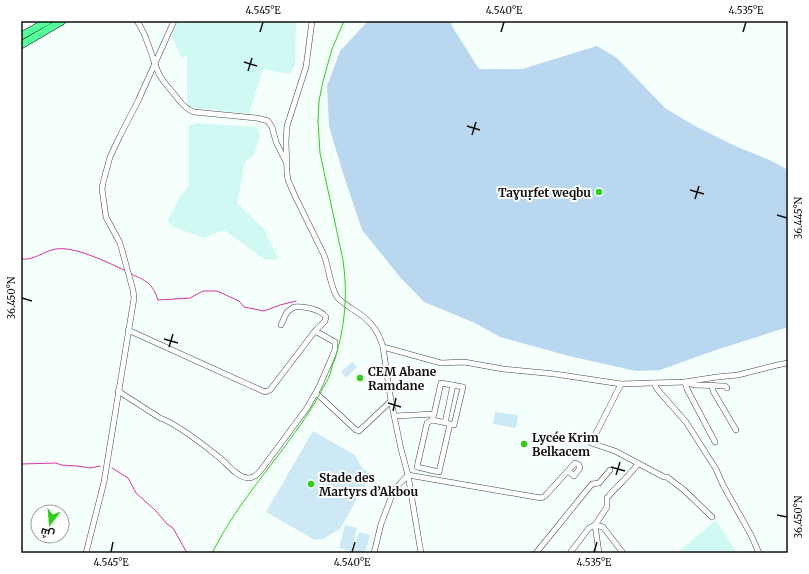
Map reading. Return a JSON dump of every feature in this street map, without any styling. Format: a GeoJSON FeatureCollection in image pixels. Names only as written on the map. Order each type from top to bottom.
{"type":"FeatureCollection","features":[{"type":"Feature","properties":{"kind":"highway"},"geometry":{"type":"LineString","coordinates":[[21,36],[48,21]]}},
{"type":"Feature","properties":{"kind":"highway"},"geometry":{"type":"LineString","coordinates":[[21,44],[62,21]]}},
{"type":"Feature","properties":{"kind":"street"},"geometry":{"type":"LineString","coordinates":[[137,21],[147,39],[155,64],[165,84],[190,111],[257,118],[268,121],[272,126],[276,142],[287,163]]}},
{"type":"Feature","properties":{"kind":"street"},"geometry":{"type":"LineString","coordinates":[[86,553],[104,482],[134,298],[120,243],[106,217],[102,189],[107,168],[116,143],[155,64],[174,21]]}},
{"type":"Feature","properties":{"kind":"street"},"geometry":{"type":"LineString","coordinates":[[312,21],[306,68],[287,126],[286,140],[288,180],[324,255],[334,291],[342,302],[362,315],[371,323],[378,333],[383,347],[391,401],[408,475],[421,553]]}},
{"type":"Feature","properties":{"kind":"street"},"geometry":{"type":"LineString","coordinates":[[128,330],[265,392],[270,390],[315,331],[325,321],[326,317],[323,313],[302,306],[294,306],[289,310],[281,325]]}},
{"type":"Feature","properties":{"kind":"street"},"geometry":{"type":"LineString","coordinates":[[118,391],[160,418],[182,430],[220,458],[237,474],[248,478],[257,474],[261,470],[307,408],[316,393],[336,345],[334,341],[315,331]]}},
{"type":"Feature","properties":{"kind":"street"},"geometry":{"type":"LineString","coordinates":[[383,347],[441,363],[464,362],[503,369],[555,374],[621,384],[685,382],[716,377],[738,376],[788,363]]}},
{"type":"Feature","properties":{"kind":"street"},"geometry":{"type":"LineString","coordinates":[[685,382],[695,385],[726,386],[727,388]]}},
{"type":"Feature","properties":{"kind":"street"},"geometry":{"type":"LineString","coordinates":[[685,382],[690,396],[715,442]]}},
{"type":"Feature","properties":{"kind":"street"},"geometry":{"type":"LineString","coordinates":[[432,420],[447,424],[454,425],[462,387],[453,385],[441,383],[432,420],[426,424],[418,467],[439,472],[447,424],[453,385]]}},
{"type":"Feature","properties":{"kind":"street"},"geometry":{"type":"LineString","coordinates":[[654,383],[657,389],[686,422],[716,469],[723,485],[751,535],[758,553]]}},
{"type":"Feature","properties":{"kind":"street"},"geometry":{"type":"LineString","coordinates":[[621,384],[591,443],[615,450],[638,464],[664,477],[667,477],[684,490],[712,517]]}},
{"type":"Feature","properties":{"kind":"street"},"geometry":{"type":"LineString","coordinates":[[712,385],[713,391],[736,430]]}},
{"type":"Feature","properties":{"kind":"street"},"geometry":{"type":"LineString","coordinates":[[316,393],[356,430],[360,431],[391,401]]}},
{"type":"Feature","properties":{"kind":"street"},"geometry":{"type":"LineString","coordinates":[[378,415],[393,409]]}},
{"type":"Feature","properties":{"kind":"street"},"geometry":{"type":"LineString","coordinates":[[395,416],[434,414]]}},
{"type":"Feature","properties":{"kind":"street"},"geometry":{"type":"LineString","coordinates":[[570,553],[589,528],[595,524],[607,507],[607,498],[638,464]]}},
{"type":"Feature","properties":{"kind":"street"},"geometry":{"type":"LineString","coordinates":[[536,553],[592,484],[599,483],[610,470]]}},
{"type":"Feature","properties":{"kind":"street"},"geometry":{"type":"LineString","coordinates":[[408,475],[541,498],[545,496],[568,471]]}},
{"type":"Feature","properties":{"kind":"street"},"geometry":{"type":"LineString","coordinates":[[374,553],[381,524],[394,490],[408,475]]}},
{"type":"Feature","properties":{"kind":"street"},"geometry":{"type":"LineString","coordinates":[[595,524],[599,553]]}},
{"type":"Feature","properties":{"kind":"street"},"geometry":{"type":"LineString","coordinates":[[595,524],[603,527],[623,553]]}},
{"type":"Feature","properties":{"kind":"shaded area"},"geometry":{"type":"Polygon","coordinates":[[[178,21],[296,21],[295,66],[290,74],[263,69],[249,114],[187,107],[187,55],[182,59],[172,36],[178,21]]]}},
{"type":"Feature","properties":{"kind":"shaded area"},"geometry":{"type":"Polygon","coordinates":[[[368,21],[451,21],[452,26],[479,69],[522,69],[597,46],[617,58],[665,108],[695,126],[733,145],[774,162],[788,170],[788,327],[660,370],[636,371],[569,356],[500,337],[475,323],[424,302],[400,277],[362,230],[329,126],[327,86],[340,51],[368,21]]]}},
{"type":"Feature","properties":{"kind":"shaded area"},"geometry":{"type":"Polygon","coordinates":[[[197,123],[256,127],[260,134],[254,155],[245,162],[237,203],[264,229],[279,260],[264,259],[224,230],[204,238],[179,229],[167,222],[179,198],[189,185],[189,126],[197,123]]]}},
{"type":"Feature","properties":{"kind":"shaded area"},"geometry":{"type":"Polygon","coordinates":[[[352,362],[357,367],[346,378],[341,372],[352,362]]]}},
{"type":"Feature","properties":{"kind":"shaded area"},"geometry":{"type":"Polygon","coordinates":[[[495,412],[518,415],[516,428],[493,424],[495,412]]]}},
{"type":"Feature","properties":{"kind":"shaded area"},"geometry":{"type":"Polygon","coordinates":[[[313,431],[355,455],[362,468],[371,474],[340,529],[323,539],[315,540],[266,512],[313,431]]]}},
{"type":"Feature","properties":{"kind":"shaded area"},"geometry":{"type":"Polygon","coordinates":[[[716,520],[737,553],[677,553],[700,534],[716,520]]]}},
{"type":"Feature","properties":{"kind":"shaded area"},"geometry":{"type":"Polygon","coordinates":[[[345,525],[357,528],[351,551],[339,548],[345,525]]]}},
{"type":"Feature","properties":{"kind":"shaded area"},"geometry":{"type":"Polygon","coordinates":[[[359,532],[370,535],[365,553],[353,553],[359,532]]]}},
{"type":"Feature","properties":{"kind":"waterway"},"geometry":{"type":"LineString","coordinates":[[21,259],[30,259],[56,249],[73,250],[92,256],[126,271]]}},
{"type":"Feature","properties":{"kind":"waterway"},"geometry":{"type":"LineString","coordinates":[[131,274],[148,283],[156,294],[158,300],[190,298],[203,291],[217,291],[239,301],[244,307],[264,311],[296,301]]}},
{"type":"Feature","properties":{"kind":"waterway"},"geometry":{"type":"LineString","coordinates":[[21,464],[56,463],[61,465],[90,468],[100,466]]}},
{"type":"Feature","properties":{"kind":"waterway"},"geometry":{"type":"LineString","coordinates":[[112,468],[128,478],[136,493],[156,511],[167,524],[173,528],[187,553]]}},
{"type":"Feature","properties":{"kind":"railway"},"geometry":{"type":"LineString","coordinates":[[212,553],[239,508],[286,445],[315,402],[329,377],[341,335],[345,310],[345,273],[320,153],[318,121],[319,101],[323,81],[332,49],[344,21]]}},
{"type":"Feature","properties":{"kind":"place","name":"Taɣuṛfet weqbu"},"geometry":{"type":"Point","coordinates":[599,192]}},
{"type":"Feature","properties":{"kind":"place","name":"CEM Abane Ramdane"},"geometry":{"type":"Point","coordinates":[360,378]}},
{"type":"Feature","properties":{"kind":"place","name":"Lycée Krim Belkacem"},"geometry":{"type":"Point","coordinates":[524,444]}},
{"type":"Feature","properties":{"kind":"place","name":"Stade des Martyrs d’Akbou"},"geometry":{"type":"Point","coordinates":[311,484]}}]}
